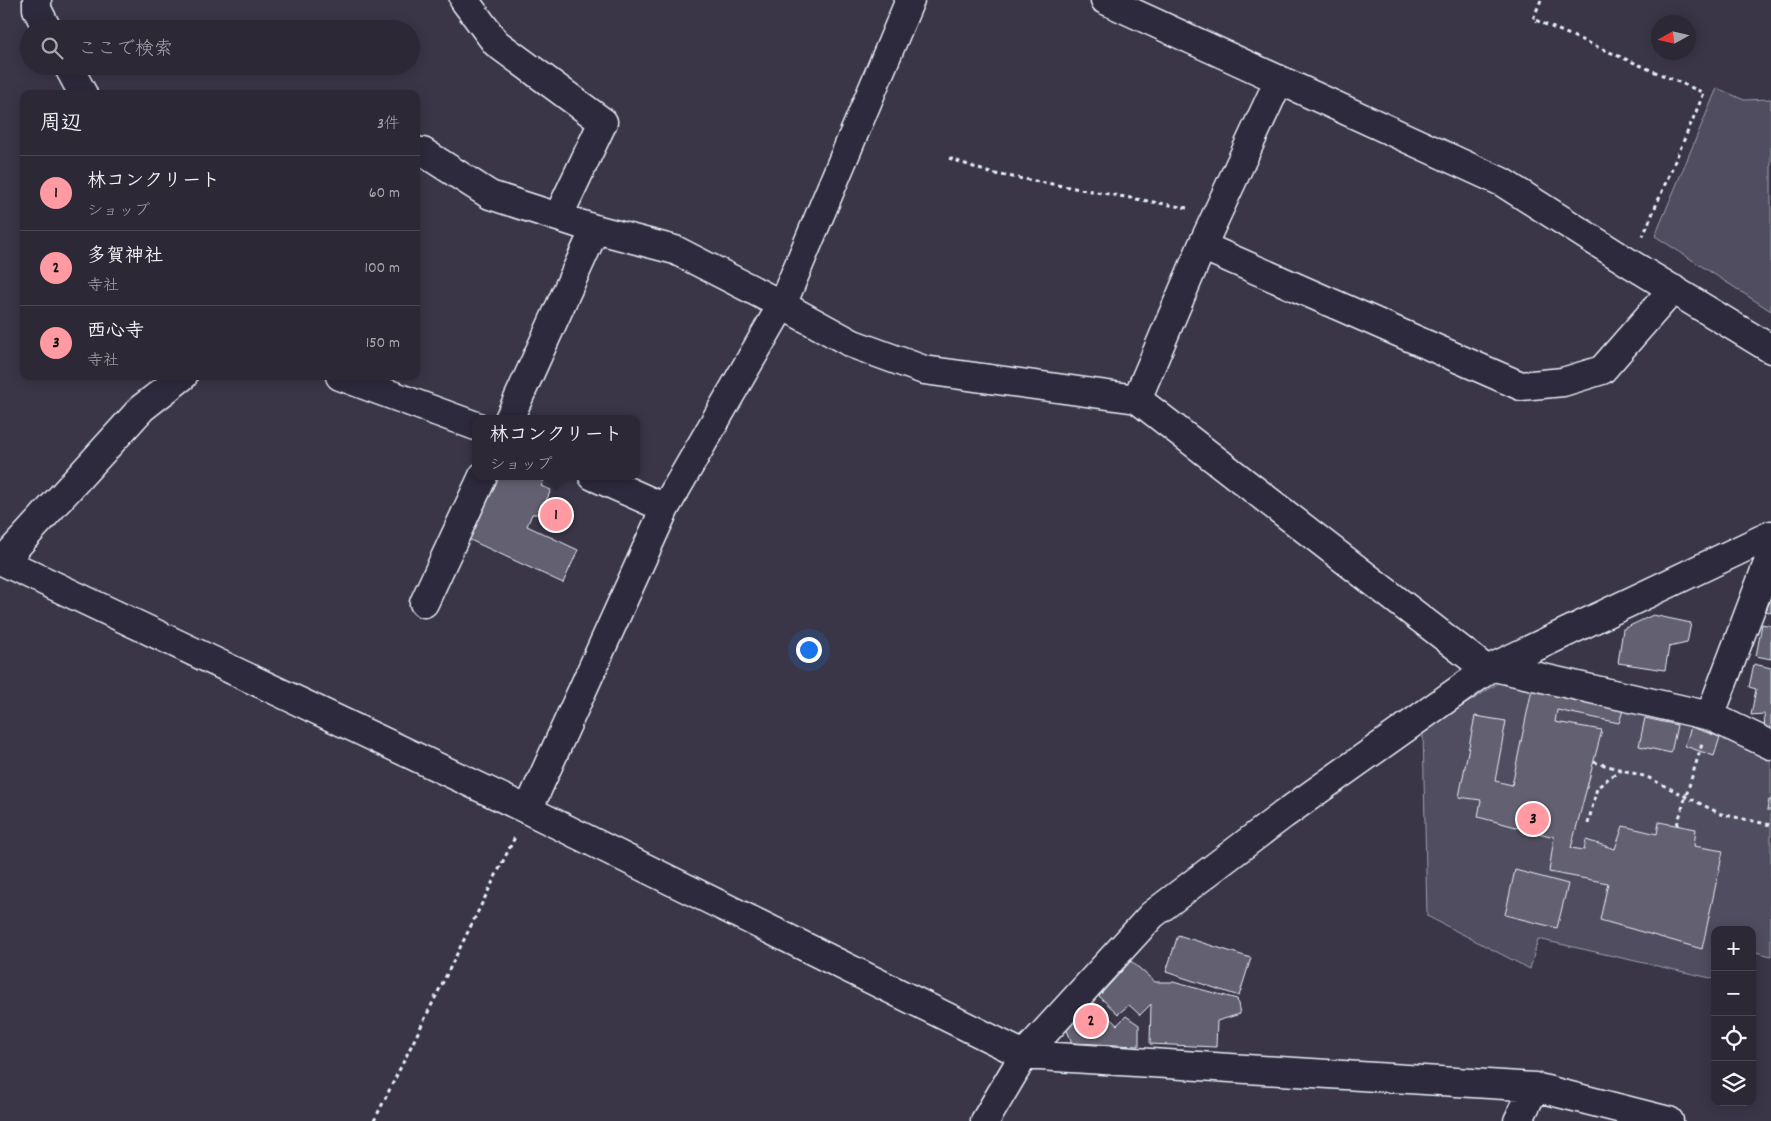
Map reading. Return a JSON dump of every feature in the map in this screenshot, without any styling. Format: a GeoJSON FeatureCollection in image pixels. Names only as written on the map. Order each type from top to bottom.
{"type":"FeatureCollection","features":[{"type":"Feature","properties":{"kind":"street"},"geometry":{"type":"LineString","coordinates":[[37,0],[37,9],[43,20]]}},
{"type":"Feature","properties":{"kind":"street"},"geometry":{"type":"LineString","coordinates":[[464,0],[496,43],[603,122],[558,217]]}},
{"type":"Feature","properties":{"kind":"street"},"geometry":{"type":"LineString","coordinates":[[528,810],[665,508],[782,305],[910,0]]}},
{"type":"Feature","properties":{"kind":"street"},"geometry":{"type":"LineString","coordinates":[[1105,0],[1502,182],[1631,264],[1771,349]]}},
{"type":"Feature","properties":{"kind":"street"},"geometry":{"type":"LineString","coordinates":[[73,75],[81,90]]}},
{"type":"Feature","properties":{"kind":"street"},"geometry":{"type":"LineString","coordinates":[[1137,399],[1202,246],[1279,80]]}},
{"type":"Feature","properties":{"kind":"street"},"geometry":{"type":"LineString","coordinates":[[420,152],[490,195],[595,229],[675,250],[853,344],[924,370],[1137,399],[1490,668],[1710,716],[1771,745]]}},
{"type":"Feature","properties":{"kind":"street"},"geometry":{"type":"LineString","coordinates":[[511,415],[595,229]]}},
{"type":"Feature","properties":{"kind":"street"},"geometry":{"type":"LineString","coordinates":[[1202,246],[1521,386],[1563,382],[1602,370],[1673,289]]}},
{"type":"Feature","properties":{"kind":"street"},"geometry":{"type":"LineString","coordinates":[[177,380],[142,408],[1,560],[528,810],[1024,1055],[1535,1087],[1669,1121]]}},
{"type":"Feature","properties":{"kind":"street"},"geometry":{"type":"LineString","coordinates":[[351,380],[472,425]]}},
{"type":"Feature","properties":{"kind":"street"},"geometry":{"type":"LineString","coordinates":[[424,604],[481,480]]}},
{"type":"Feature","properties":{"kind":"street"},"geometry":{"type":"LineString","coordinates":[[602,480],[665,508]]}},
{"type":"Feature","properties":{"kind":"street"},"geometry":{"type":"LineString","coordinates":[[985,1121],[1024,1055],[1152,915],[1283,815],[1490,668],[1771,535]]}},
{"type":"Feature","properties":{"kind":"street"},"geometry":{"type":"LineString","coordinates":[[1710,716],[1771,555]]}},
{"type":"Feature","properties":{"kind":"street"},"geometry":{"type":"LineString","coordinates":[[1518,1121],[1535,1087]]}},
{"type":"Feature","properties":{"kind":"path"},"geometry":{"type":"LineString","coordinates":[[1541,0],[1533,19],[1704,93],[1631,264]]}},
{"type":"Feature","properties":{"kind":"path"},"geometry":{"type":"LineString","coordinates":[[949,158],[990,173],[1217,213]]}},
{"type":"Feature","properties":{"kind":"path"},"geometry":{"type":"LineString","coordinates":[[1677,825],[1710,716]]}},
{"type":"Feature","properties":{"kind":"path"},"geometry":{"type":"LineString","coordinates":[[1594,762],[1647,777],[1721,814],[1771,825]]}},
{"type":"Feature","properties":{"kind":"path"},"geometry":{"type":"LineString","coordinates":[[1588,824],[1597,788],[1622,770]]}},
{"type":"Feature","properties":{"kind":"path"},"geometry":{"type":"LineString","coordinates":[[374,1121],[528,810]]}},
{"type":"Feature","properties":{"kind":"shaded area"},"geometry":{"type":"Polygon","coordinates":[[[1717,88],[1744,100],[1771,99],[1771,311],[1655,236],[1717,88]]]}},
{"type":"Feature","properties":{"kind":"shaded area"},"geometry":{"type":"Polygon","coordinates":[[[1506,678],[1676,713],[1771,755],[1771,956],[1756,952],[1756,926],[1711,926],[1711,978],[1538,939],[1530,969],[1427,916],[1423,732],[1506,678]]]}},
{"type":"Feature","properties":{"kind":"building"},"geometry":{"type":"Polygon","coordinates":[[[495,480],[544,480],[541,486],[551,490],[540,514],[532,514],[527,526],[578,550],[563,583],[468,539],[495,480]]]}},
{"type":"Feature","properties":{"kind":"building"},"geometry":{"type":"Polygon","coordinates":[[[1771,598],[1771,613],[1766,611],[1771,598]]]}},
{"type":"Feature","properties":{"kind":"building"},"geometry":{"type":"Polygon","coordinates":[[[1653,615],[1691,623],[1687,643],[1669,647],[1665,670],[1618,663],[1623,629],[1653,615]]]}},
{"type":"Feature","properties":{"kind":"building"},"geometry":{"type":"Polygon","coordinates":[[[1762,624],[1771,626],[1771,659],[1756,656],[1762,624]]]}},
{"type":"Feature","properties":{"kind":"building"},"geometry":{"type":"Polygon","coordinates":[[[1754,664],[1771,668],[1771,732],[1765,731],[1764,714],[1751,715],[1756,689],[1749,687],[1754,664]]]}},
{"type":"Feature","properties":{"kind":"building"},"geometry":{"type":"Polygon","coordinates":[[[1532,689],[1623,710],[1619,723],[1557,710],[1555,722],[1602,730],[1571,848],[1584,850],[1586,840],[1615,849],[1623,826],[1657,834],[1659,822],[1696,829],[1694,846],[1723,851],[1702,949],[1600,920],[1608,883],[1549,872],[1554,837],[1478,817],[1481,800],[1459,797],[1475,716],[1506,721],[1495,781],[1512,785],[1532,689]]]}},
{"type":"Feature","properties":{"kind":"building"},"geometry":{"type":"Polygon","coordinates":[[[1645,718],[1677,725],[1671,753],[1639,746],[1645,718]]]}},
{"type":"Feature","properties":{"kind":"building"},"geometry":{"type":"Polygon","coordinates":[[[1691,727],[1720,737],[1714,756],[1685,746],[1691,727]]]}},
{"type":"Feature","properties":{"kind":"building"},"geometry":{"type":"Polygon","coordinates":[[[1769,800],[1771,800],[1771,810],[1767,810],[1769,800]]]}},
{"type":"Feature","properties":{"kind":"building"},"geometry":{"type":"Polygon","coordinates":[[[1515,870],[1568,884],[1557,928],[1505,915],[1515,870]]]}},
{"type":"Feature","properties":{"kind":"building"},"geometry":{"type":"Polygon","coordinates":[[[1178,935],[1251,958],[1239,996],[1166,972],[1178,935]]]}},
{"type":"Feature","properties":{"kind":"building"},"geometry":{"type":"Polygon","coordinates":[[[1131,961],[1155,982],[1173,982],[1237,999],[1240,1014],[1217,1021],[1216,1047],[1150,1044],[1151,1004],[1140,1015],[1129,1005],[1118,1014],[1099,996],[1131,961]]]}},
{"type":"Feature","properties":{"kind":"building"},"geometry":{"type":"Polygon","coordinates":[[[1092,1001],[1117,1025],[1126,1016],[1139,1025],[1139,1046],[1072,1043],[1065,1025],[1092,1001]]]}},
{"type":"Feature","properties":{"kind":"place","name":"林コンクリート"},"geometry":{"type":"Point","coordinates":[556,515]}},
{"type":"Feature","properties":{"kind":"place","name":"西心寺"},"geometry":{"type":"Point","coordinates":[1533,819]}},
{"type":"Feature","properties":{"kind":"place","name":"多賀神社"},"geometry":{"type":"Point","coordinates":[1091,1021]}}]}
